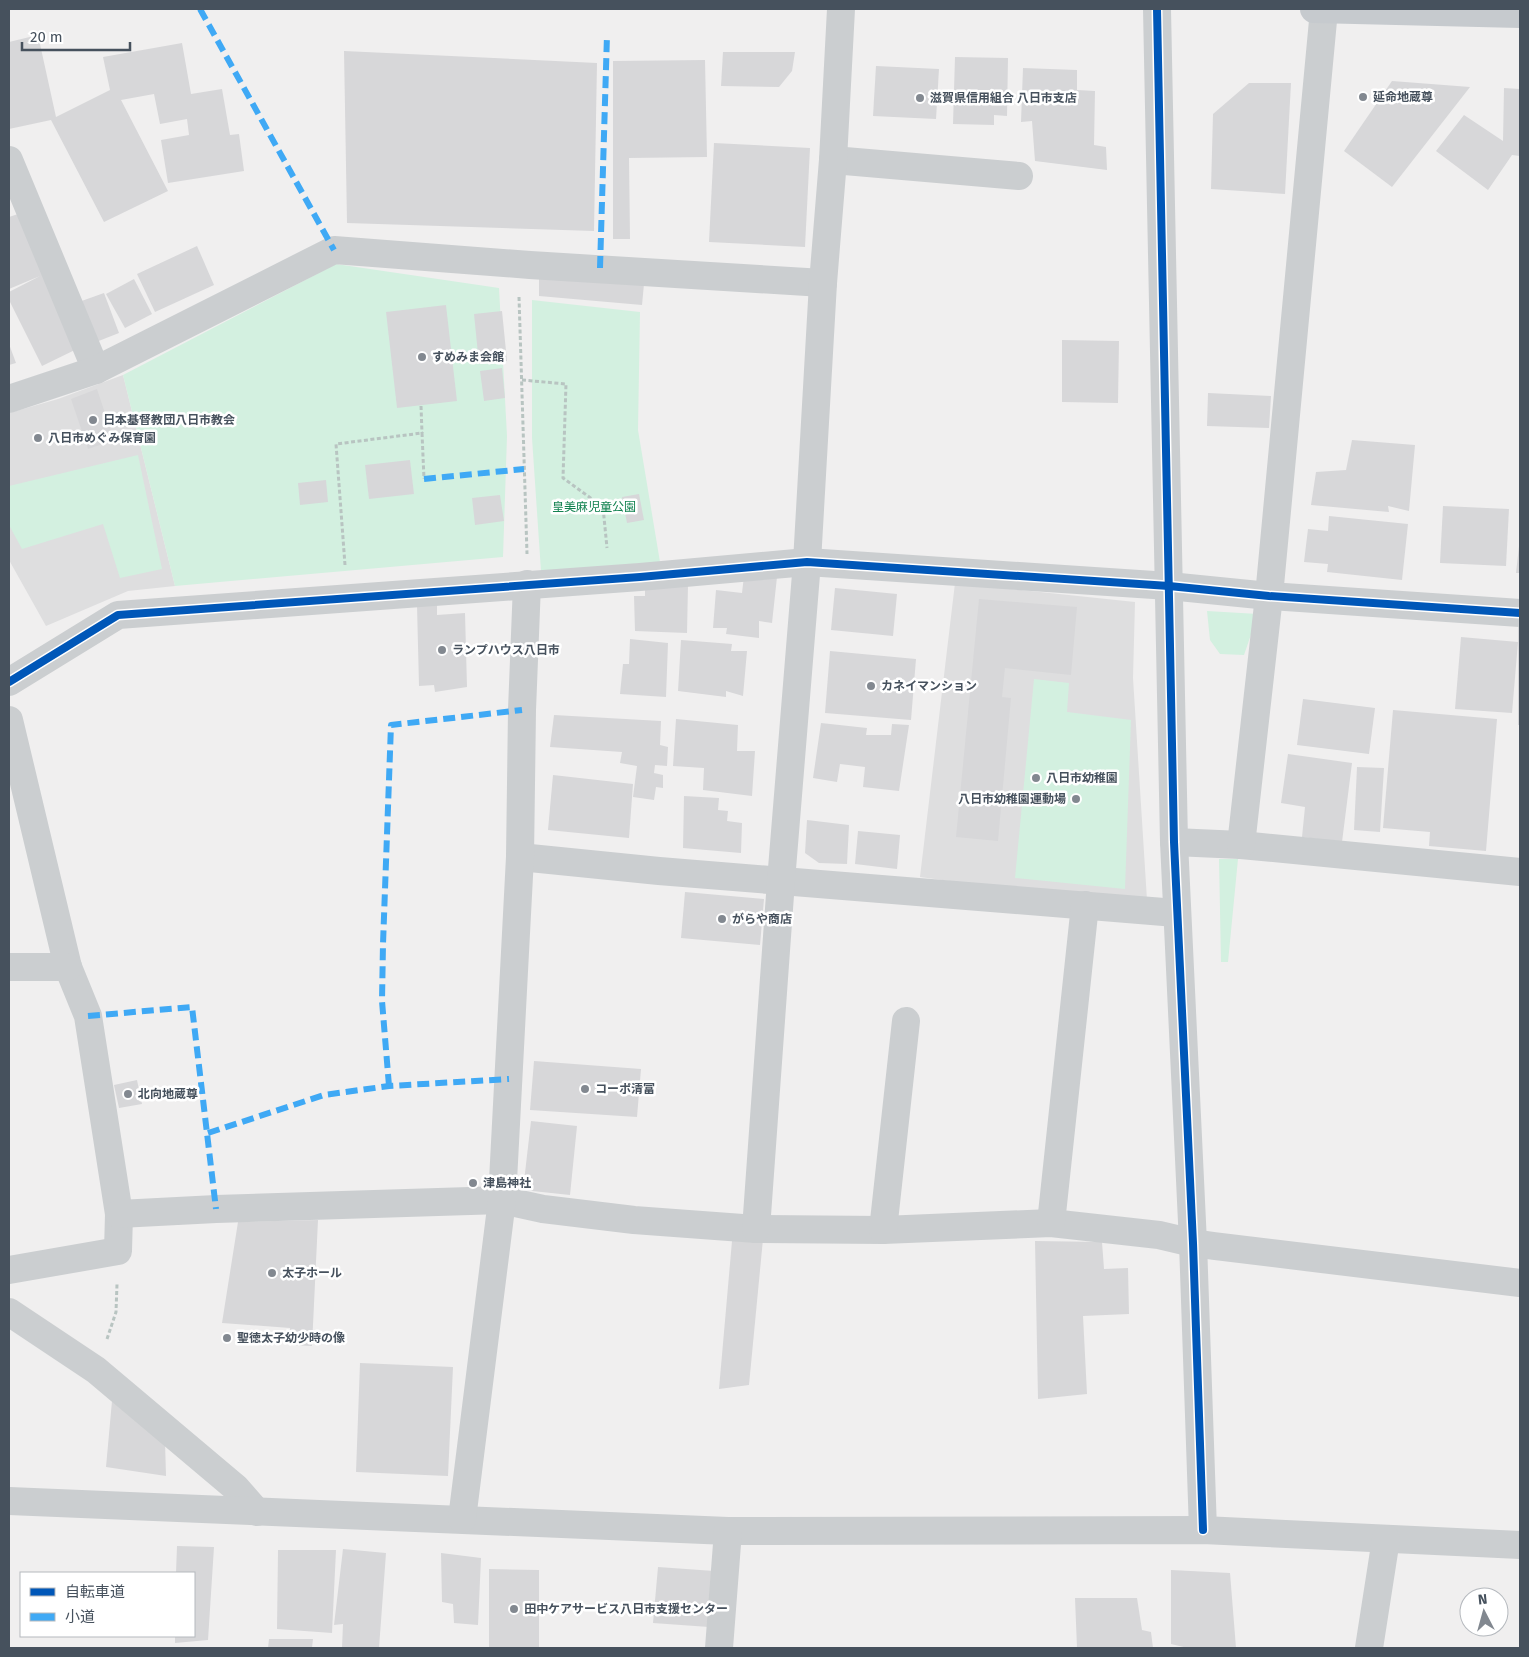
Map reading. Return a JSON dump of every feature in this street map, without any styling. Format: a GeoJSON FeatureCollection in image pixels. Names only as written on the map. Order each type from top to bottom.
{"type":"FeatureCollection","features":[{"type":"Feature","properties":{"kind":"main road"},"geometry":{"type":"LineString","coordinates":[[1319,9],[1478,11],[1520,14]]}},
{"type":"Feature","properties":{"kind":"street"},"geometry":{"type":"LineString","coordinates":[[756,1229],[781,881],[807,562],[841,9]]}},
{"type":"Feature","properties":{"kind":"street"},"geometry":{"type":"LineString","coordinates":[[1157,9],[1176,913],[1193,1243],[1203,1530]]}},
{"type":"Feature","properties":{"kind":"street"},"geometry":{"type":"LineString","coordinates":[[1241,845],[1269,596],[1319,9]]}},
{"type":"Feature","properties":{"kind":"street"},"geometry":{"type":"LineString","coordinates":[[9,160],[96,370]]}},
{"type":"Feature","properties":{"kind":"street"},"geometry":{"type":"LineString","coordinates":[[833,160],[1018,176]]}},
{"type":"Feature","properties":{"kind":"street"},"geometry":{"type":"LineString","coordinates":[[9,399],[96,370],[334,250],[518,264],[823,283]]}},
{"type":"Feature","properties":{"kind":"street"},"geometry":{"type":"LineString","coordinates":[[9,682],[118,615],[807,562],[1169,586],[1269,596],[1520,613]]}},
{"type":"Feature","properties":{"kind":"street"},"geometry":{"type":"LineString","coordinates":[[462,1519],[502,1200],[510,1079],[520,857],[522,710],[528,584]]}},
{"type":"Feature","properties":{"kind":"street"},"geometry":{"type":"LineString","coordinates":[[9,720],[68,967],[88,1016],[119,1214],[118,1251],[9,1270]]}},
{"type":"Feature","properties":{"kind":"street"},"geometry":{"type":"LineString","coordinates":[[1174,842],[1241,845],[1520,872]]}},
{"type":"Feature","properties":{"kind":"street"},"geometry":{"type":"LineString","coordinates":[[520,857],[659,871],[1176,913]]}},
{"type":"Feature","properties":{"kind":"street"},"geometry":{"type":"LineString","coordinates":[[1051,1224],[1085,905]]}},
{"type":"Feature","properties":{"kind":"street"},"geometry":{"type":"LineString","coordinates":[[9,967],[68,967]]}},
{"type":"Feature","properties":{"kind":"street"},"geometry":{"type":"LineString","coordinates":[[883,1230],[906,1021]]}},
{"type":"Feature","properties":{"kind":"street"},"geometry":{"type":"LineString","coordinates":[[119,1214],[502,1200],[543,1209],[634,1220],[756,1229],[883,1230],[1051,1224],[1158,1235],[1193,1243],[1520,1283]]}},
{"type":"Feature","properties":{"kind":"street"},"geometry":{"type":"LineString","coordinates":[[9,1312],[96,1370],[236,1488],[257,1512]]}},
{"type":"Feature","properties":{"kind":"street"},"geometry":{"type":"LineString","coordinates":[[9,1501],[728,1531],[1203,1530],[1520,1545]]}},
{"type":"Feature","properties":{"kind":"street"},"geometry":{"type":"LineString","coordinates":[[718,1648],[728,1531]]}},
{"type":"Feature","properties":{"kind":"street"},"geometry":{"type":"LineString","coordinates":[[1369,1648],[1386,1539]]}},
{"type":"Feature","properties":{"kind":"path"},"geometry":{"type":"LineString","coordinates":[[518,264],[526,551]]}},
{"type":"Feature","properties":{"kind":"path"},"geometry":{"type":"LineString","coordinates":[[522,380],[566,384],[563,478],[603,507],[610,578]]}},
{"type":"Feature","properties":{"kind":"path"},"geometry":{"type":"LineString","coordinates":[[421,406],[424,479]]}},
{"type":"Feature","properties":{"kind":"path"},"geometry":{"type":"LineString","coordinates":[[348,598],[336,444],[422,433]]}},
{"type":"Feature","properties":{"kind":"path"},"geometry":{"type":"LineString","coordinates":[[96,1370],[116,1312],[118,1251]]}},
{"type":"Feature","properties":{"kind":"shaded area"},"geometry":{"type":"Polygon","coordinates":[[[123,375],[175,586],[128,591],[46,626],[9,560],[9,413],[58,399],[123,375]]]}},
{"type":"Feature","properties":{"kind":"shaded area","name":"八日市幼稚園"},"geometry":{"type":"Polygon","coordinates":[[[955,583],[1135,602],[1133,678],[1147,900],[1009,889],[920,877],[955,583]]]}},
{"type":"Feature","properties":{"kind":"green space"},"geometry":{"type":"Polygon","coordinates":[[[336,264],[499,288],[507,436],[503,557],[175,586],[123,375],[336,264]]]}},
{"type":"Feature","properties":{"kind":"green space","name":"皇美麻児童公園"},"geometry":{"type":"Polygon","coordinates":[[[532,300],[640,312],[638,430],[660,562],[541,571],[532,438],[532,300]]]}},
{"type":"Feature","properties":{"kind":"green space"},"geometry":{"type":"Polygon","coordinates":[[[138,455],[162,569],[120,578],[103,524],[22,549],[9,525],[9,486],[138,455]]]}},
{"type":"Feature","properties":{"kind":"green space"},"geometry":{"type":"Polygon","coordinates":[[[1207,611],[1258,614],[1244,655],[1220,654],[1210,640],[1207,611]]]}},
{"type":"Feature","properties":{"kind":"green space","name":"八日市幼稚園運動場"},"geometry":{"type":"Polygon","coordinates":[[[1034,679],[1069,683],[1067,712],[1131,720],[1125,889],[1015,878],[1034,679]]]}},
{"type":"Feature","properties":{"kind":"green space"},"geometry":{"type":"Polygon","coordinates":[[[1219,859],[1238,859],[1228,962],[1221,962],[1219,859]]]}},
{"type":"Feature","properties":{"kind":"building"},"geometry":{"type":"Polygon","coordinates":[[[38,35],[56,117],[110,90],[103,57],[182,43],[191,94],[222,89],[230,135],[239,134],[244,171],[168,183],[161,140],[189,135],[187,119],[160,124],[154,94],[121,100],[168,191],[104,222],[51,120],[9,129],[9,42],[38,35]]]}},
{"type":"Feature","properties":{"kind":"building"},"geometry":{"type":"Polygon","coordinates":[[[344,51],[597,63],[594,231],[347,223],[344,51]]]}},
{"type":"Feature","properties":{"kind":"building"},"geometry":{"type":"Polygon","coordinates":[[[723,52],[795,52],[792,71],[779,87],[721,86],[723,52]]]}},
{"type":"Feature","properties":{"kind":"building"},"geometry":{"type":"Polygon","coordinates":[[[955,57],[1008,58],[1007,116],[994,115],[994,125],[953,124],[955,57]]]}},
{"type":"Feature","properties":{"kind":"building"},"geometry":{"type":"Polygon","coordinates":[[[705,60],[707,157],[629,158],[630,239],[613,239],[613,61],[705,60]]]}},
{"type":"Feature","properties":{"kind":"building"},"geometry":{"type":"Polygon","coordinates":[[[876,66],[939,69],[936,119],[873,116],[876,66]]]}},
{"type":"Feature","properties":{"kind":"building"},"geometry":{"type":"Polygon","coordinates":[[[1023,68],[1077,70],[1077,90],[1095,91],[1094,145],[1106,147],[1107,170],[1035,161],[1032,121],[1021,122],[1023,68]]]}},
{"type":"Feature","properties":{"kind":"building"},"geometry":{"type":"Polygon","coordinates":[[[1392,81],[1470,87],[1392,187],[1344,151],[1392,81]]]}},
{"type":"Feature","properties":{"kind":"building"},"geometry":{"type":"Polygon","coordinates":[[[1249,83],[1291,83],[1285,194],[1211,189],[1213,114],[1249,83]]]}},
{"type":"Feature","properties":{"kind":"building"},"geometry":{"type":"Polygon","coordinates":[[[1504,88],[1520,89],[1520,156],[1512,155],[1488,190],[1436,151],[1464,115],[1503,141],[1504,88]]]}},
{"type":"Feature","properties":{"kind":"building"},"geometry":{"type":"Polygon","coordinates":[[[714,143],[810,148],[805,247],[709,242],[714,143]]]}},
{"type":"Feature","properties":{"kind":"building"},"geometry":{"type":"Polygon","coordinates":[[[18,214],[81,347],[42,366],[9,300],[9,292],[40,276],[9,289],[9,217],[18,214]]]}},
{"type":"Feature","properties":{"kind":"building"},"geometry":{"type":"Polygon","coordinates":[[[197,246],[214,285],[155,312],[137,274],[197,246]]]}},
{"type":"Feature","properties":{"kind":"building"},"geometry":{"type":"Polygon","coordinates":[[[539,276],[644,284],[642,305],[539,296],[539,276]]]}},
{"type":"Feature","properties":{"kind":"building"},"geometry":{"type":"Polygon","coordinates":[[[134,279],[152,314],[125,328],[106,294],[134,279]]]}},
{"type":"Feature","properties":{"kind":"building"},"geometry":{"type":"Polygon","coordinates":[[[104,293],[119,333],[91,344],[76,303],[104,293]]]}},
{"type":"Feature","properties":{"kind":"building","name":"すめみま会館"},"geometry":{"type":"Polygon","coordinates":[[[446,305],[457,401],[397,408],[386,312],[446,305]]]}},
{"type":"Feature","properties":{"kind":"building"},"geometry":{"type":"Polygon","coordinates":[[[502,311],[507,361],[479,364],[474,314],[502,311]]]}},
{"type":"Feature","properties":{"kind":"building"},"geometry":{"type":"Polygon","coordinates":[[[1062,340],[1119,341],[1118,403],[1062,402],[1062,340]]]}},
{"type":"Feature","properties":{"kind":"building"},"geometry":{"type":"Polygon","coordinates":[[[9,344],[16,363],[9,365],[9,344]]]}},
{"type":"Feature","properties":{"kind":"building"},"geometry":{"type":"Polygon","coordinates":[[[502,368],[505,398],[484,401],[480,371],[502,368]]]}},
{"type":"Feature","properties":{"kind":"building","name":"日本基督教団八日市教会"},"geometry":{"type":"Polygon","coordinates":[[[97,389],[114,440],[88,449],[71,399],[97,389]]]}},
{"type":"Feature","properties":{"kind":"building"},"geometry":{"type":"Polygon","coordinates":[[[1208,393],[1271,396],[1269,428],[1207,426],[1208,393]]]}},
{"type":"Feature","properties":{"kind":"building"},"geometry":{"type":"Polygon","coordinates":[[[1352,440],[1415,445],[1409,511],[1388,506],[1389,512],[1311,505],[1316,472],[1346,470],[1352,440]]]}},
{"type":"Feature","properties":{"kind":"building"},"geometry":{"type":"Polygon","coordinates":[[[410,460],[414,494],[369,499],[365,465],[410,460]]]}},
{"type":"Feature","properties":{"kind":"building"},"geometry":{"type":"Polygon","coordinates":[[[326,480],[328,502],[300,505],[298,483],[326,480]]]}},
{"type":"Feature","properties":{"kind":"building"},"geometry":{"type":"Polygon","coordinates":[[[639,494],[644,520],[627,523],[622,497],[639,494]]]}},
{"type":"Feature","properties":{"kind":"building"},"geometry":{"type":"Polygon","coordinates":[[[500,495],[504,521],[475,525],[472,498],[500,495]]]}},
{"type":"Feature","properties":{"kind":"building"},"geometry":{"type":"Polygon","coordinates":[[[1443,506],[1509,509],[1506,566],[1440,563],[1443,506]]]}},
{"type":"Feature","properties":{"kind":"building"},"geometry":{"type":"Polygon","coordinates":[[[1329,516],[1408,524],[1402,580],[1327,572],[1328,564],[1304,562],[1308,529],[1328,531],[1329,516]]]}},
{"type":"Feature","properties":{"kind":"building"},"geometry":{"type":"Polygon","coordinates":[[[1519,546],[1520,573],[1516,573],[1519,546]]]}},
{"type":"Feature","properties":{"kind":"building"},"geometry":{"type":"Polygon","coordinates":[[[744,576],[777,577],[772,623],[759,621],[759,638],[726,634],[727,628],[713,628],[716,590],[742,593],[744,576]]]}},
{"type":"Feature","properties":{"kind":"building"},"geometry":{"type":"Polygon","coordinates":[[[688,585],[687,633],[635,631],[634,596],[645,596],[645,586],[688,585]]]}},
{"type":"Feature","properties":{"kind":"building"},"geometry":{"type":"Polygon","coordinates":[[[835,588],[897,594],[893,636],[831,630],[835,588]]]}},
{"type":"Feature","properties":{"kind":"building"},"geometry":{"type":"Polygon","coordinates":[[[979,599],[1077,607],[1071,675],[1005,668],[1002,697],[1011,698],[998,841],[956,837],[979,599]]]}},
{"type":"Feature","properties":{"kind":"building","name":"ランプハウス八日市"},"geometry":{"type":"Polygon","coordinates":[[[437,604],[437,615],[465,613],[467,687],[435,692],[434,685],[419,686],[417,605],[437,604]]]}},
{"type":"Feature","properties":{"kind":"building"},"geometry":{"type":"Polygon","coordinates":[[[1518,627],[1520,627],[1520,725],[1518,725],[1518,627]]]}},
{"type":"Feature","properties":{"kind":"building"},"geometry":{"type":"Polygon","coordinates":[[[1461,637],[1518,642],[1512,713],[1455,709],[1461,637]]]}},
{"type":"Feature","properties":{"kind":"building"},"geometry":{"type":"Polygon","coordinates":[[[630,639],[668,643],[666,697],[620,694],[623,664],[629,664],[630,639]]]}},
{"type":"Feature","properties":{"kind":"building"},"geometry":{"type":"Polygon","coordinates":[[[681,640],[732,644],[731,651],[747,651],[743,696],[726,691],[726,697],[678,691],[681,640]]]}},
{"type":"Feature","properties":{"kind":"building","name":"カネイマンション"},"geometry":{"type":"Polygon","coordinates":[[[830,651],[916,659],[911,720],[825,713],[830,651]]]}},
{"type":"Feature","properties":{"kind":"building"},"geometry":{"type":"Polygon","coordinates":[[[1303,699],[1375,708],[1369,754],[1297,745],[1303,699]]]}},
{"type":"Feature","properties":{"kind":"building"},"geometry":{"type":"Polygon","coordinates":[[[1393,710],[1497,719],[1486,851],[1429,846],[1430,832],[1383,828],[1393,710]]]}},
{"type":"Feature","properties":{"kind":"building"},"geometry":{"type":"Polygon","coordinates":[[[554,715],[661,721],[660,745],[668,747],[667,766],[655,765],[654,773],[663,775],[663,788],[656,787],[654,800],[633,797],[637,766],[620,763],[622,752],[550,747],[554,715]]]}},
{"type":"Feature","properties":{"kind":"building"},"geometry":{"type":"Polygon","coordinates":[[[676,719],[738,725],[737,751],[755,751],[752,796],[703,790],[704,768],[673,766],[676,719]]]}},
{"type":"Feature","properties":{"kind":"building"},"geometry":{"type":"Polygon","coordinates":[[[821,723],[867,728],[866,735],[891,735],[892,724],[909,725],[899,791],[863,787],[865,767],[840,764],[837,782],[813,778],[821,723]]]}},
{"type":"Feature","properties":{"kind":"building"},"geometry":{"type":"Polygon","coordinates":[[[1288,754],[1352,763],[1342,842],[1302,837],[1305,807],[1281,803],[1288,754]]]}},
{"type":"Feature","properties":{"kind":"building"},"geometry":{"type":"Polygon","coordinates":[[[1357,767],[1384,768],[1380,832],[1354,830],[1357,767]]]}},
{"type":"Feature","properties":{"kind":"building"},"geometry":{"type":"Polygon","coordinates":[[[553,775],[633,784],[629,838],[548,830],[553,775]]]}},
{"type":"Feature","properties":{"kind":"building"},"geometry":{"type":"Polygon","coordinates":[[[684,796],[719,798],[718,810],[728,811],[727,821],[742,823],[741,853],[683,848],[684,796]]]}},
{"type":"Feature","properties":{"kind":"building"},"geometry":{"type":"Polygon","coordinates":[[[807,820],[849,825],[847,864],[819,863],[805,853],[807,820]]]}},
{"type":"Feature","properties":{"kind":"building"},"geometry":{"type":"Polygon","coordinates":[[[858,831],[900,835],[897,869],[855,864],[858,831]]]}},
{"type":"Feature","properties":{"kind":"building","name":"がらや商店"},"geometry":{"type":"Polygon","coordinates":[[[685,892],[764,899],[760,945],[681,938],[685,892]]]}},
{"type":"Feature","properties":{"kind":"building","name":"コーポ清富"},"geometry":{"type":"Polygon","coordinates":[[[534,1061],[641,1069],[637,1117],[530,1110],[534,1061]]]}},
{"type":"Feature","properties":{"kind":"building","name":"北向地蔵尊"},"geometry":{"type":"Polygon","coordinates":[[[137,1080],[142,1104],[119,1108],[114,1085],[137,1080]]]}},
{"type":"Feature","properties":{"kind":"building"},"geometry":{"type":"Polygon","coordinates":[[[531,1121],[577,1126],[570,1195],[523,1190],[531,1121]]]}},
{"type":"Feature","properties":{"kind":"building","name":"太子ホール"},"geometry":{"type":"Polygon","coordinates":[[[318,1220],[312,1346],[291,1345],[290,1328],[222,1323],[238,1222],[318,1220]]]}},
{"type":"Feature","properties":{"kind":"building"},"geometry":{"type":"Polygon","coordinates":[[[763,1239],[749,1385],[719,1389],[732,1241],[763,1239]]]}},
{"type":"Feature","properties":{"kind":"building"},"geometry":{"type":"Polygon","coordinates":[[[1035,1241],[1102,1242],[1104,1269],[1128,1268],[1129,1314],[1083,1316],[1087,1394],[1038,1399],[1035,1241]]]}},
{"type":"Feature","properties":{"kind":"building"},"geometry":{"type":"Polygon","coordinates":[[[360,1363],[453,1367],[448,1476],[356,1472],[360,1363]]]}},
{"type":"Feature","properties":{"kind":"building"},"geometry":{"type":"Polygon","coordinates":[[[112,1401],[165,1441],[166,1476],[106,1467],[112,1401]]]}},
{"type":"Feature","properties":{"kind":"building"},"geometry":{"type":"Polygon","coordinates":[[[177,1546],[214,1547],[208,1640],[175,1643],[175,1637],[195,1637],[195,1572],[176,1572],[177,1546]]]}},
{"type":"Feature","properties":{"kind":"building"},"geometry":{"type":"Polygon","coordinates":[[[343,1549],[386,1553],[379,1648],[342,1648],[343,1624],[334,1625],[343,1549]]]}},
{"type":"Feature","properties":{"kind":"building"},"geometry":{"type":"Polygon","coordinates":[[[278,1550],[336,1550],[332,1633],[277,1629],[278,1550]]]}},
{"type":"Feature","properties":{"kind":"building"},"geometry":{"type":"Polygon","coordinates":[[[441,1553],[481,1558],[478,1625],[454,1623],[453,1604],[442,1602],[441,1553]]]}},
{"type":"Feature","properties":{"kind":"building"},"geometry":{"type":"Polygon","coordinates":[[[658,1567],[714,1571],[709,1627],[653,1623],[658,1567]]]}},
{"type":"Feature","properties":{"kind":"building","name":"田中ケアサービス八日市支援センター"},"geometry":{"type":"Polygon","coordinates":[[[489,1569],[539,1570],[539,1648],[489,1648],[489,1569]]]}},
{"type":"Feature","properties":{"kind":"building"},"geometry":{"type":"Polygon","coordinates":[[[1171,1570],[1230,1573],[1236,1648],[1188,1648],[1171,1644],[1171,1570]]]}},
{"type":"Feature","properties":{"kind":"building"},"geometry":{"type":"Polygon","coordinates":[[[1075,1598],[1137,1598],[1142,1630],[1151,1632],[1153,1648],[1077,1648],[1075,1598]]]}},
{"type":"Feature","properties":{"kind":"building"},"geometry":{"type":"Polygon","coordinates":[[[269,1639],[313,1639],[312,1648],[268,1648],[269,1639]]]}},
{"type":"Feature","properties":{"kind":"marked path"},"geometry":{"type":"LineString","coordinates":[[200,9],[334,250]]}},
{"type":"Feature","properties":{"kind":"marked path"},"geometry":{"type":"LineString","coordinates":[[600,268],[607,35]]}},
{"type":"Feature","properties":{"kind":"marked path"},"geometry":{"type":"LineString","coordinates":[[424,479],[524,469]]}},
{"type":"Feature","properties":{"kind":"marked path"},"geometry":{"type":"LineString","coordinates":[[389,1086],[382,1001],[391,725],[522,710]]}},
{"type":"Feature","properties":{"kind":"marked path"},"geometry":{"type":"LineString","coordinates":[[88,1016],[192,1007],[216,1209]]}},
{"type":"Feature","properties":{"kind":"marked path"},"geometry":{"type":"LineString","coordinates":[[208,1133],[324,1095],[389,1086],[509,1079]]}},
{"type":"Feature","properties":{"kind":"cycle path"},"geometry":{"type":"LineString","coordinates":[[1157,9],[1174,842],[1193,1243],[1203,1530]]}},
{"type":"Feature","properties":{"kind":"cycle path"},"geometry":{"type":"LineString","coordinates":[[9,682],[118,615],[640,577],[807,562],[1169,586],[1269,596],[1520,613]]}},
{"type":"Feature","properties":{"kind":"place","name":"延命地蔵尊"},"geometry":{"type":"Point","coordinates":[1363,97]}},
{"type":"Feature","properties":{"kind":"place","name":"滋賀県信用組合 八日市支店"},"geometry":{"type":"Point","coordinates":[920,98]}},
{"type":"Feature","properties":{"kind":"place","name":"すめみま会館"},"geometry":{"type":"Point","coordinates":[422,357]}},
{"type":"Feature","properties":{"kind":"place","name":"日本基督教団八日市教会"},"geometry":{"type":"Point","coordinates":[93,420]}},
{"type":"Feature","properties":{"kind":"place","name":"八日市めぐみ保育園"},"geometry":{"type":"Point","coordinates":[38,438]}},
{"type":"Feature","properties":{"kind":"place","name":"ランプハウス八日市"},"geometry":{"type":"Point","coordinates":[442,650]}},
{"type":"Feature","properties":{"kind":"place","name":"カネイマンション"},"geometry":{"type":"Point","coordinates":[871,686]}},
{"type":"Feature","properties":{"kind":"place","name":"八日市幼稚園"},"geometry":{"type":"Point","coordinates":[1036,778]}},
{"type":"Feature","properties":{"kind":"place","name":"八日市幼稚園運動場"},"geometry":{"type":"Point","coordinates":[1076,799]}},
{"type":"Feature","properties":{"kind":"place","name":"がらや商店"},"geometry":{"type":"Point","coordinates":[722,919]}},
{"type":"Feature","properties":{"kind":"place","name":"コーポ清富"},"geometry":{"type":"Point","coordinates":[585,1089]}},
{"type":"Feature","properties":{"kind":"place","name":"北向地蔵尊"},"geometry":{"type":"Point","coordinates":[128,1094]}},
{"type":"Feature","properties":{"kind":"place","name":"津島神社"},"geometry":{"type":"Point","coordinates":[473,1183]}},
{"type":"Feature","properties":{"kind":"place","name":"太子ホール"},"geometry":{"type":"Point","coordinates":[272,1273]}},
{"type":"Feature","properties":{"kind":"place","name":"聖徳太子幼少時の像"},"geometry":{"type":"Point","coordinates":[227,1338]}},
{"type":"Feature","properties":{"kind":"place","name":"田中ケアサービス八日市支援センター"},"geometry":{"type":"Point","coordinates":[514,1609]}}]}
